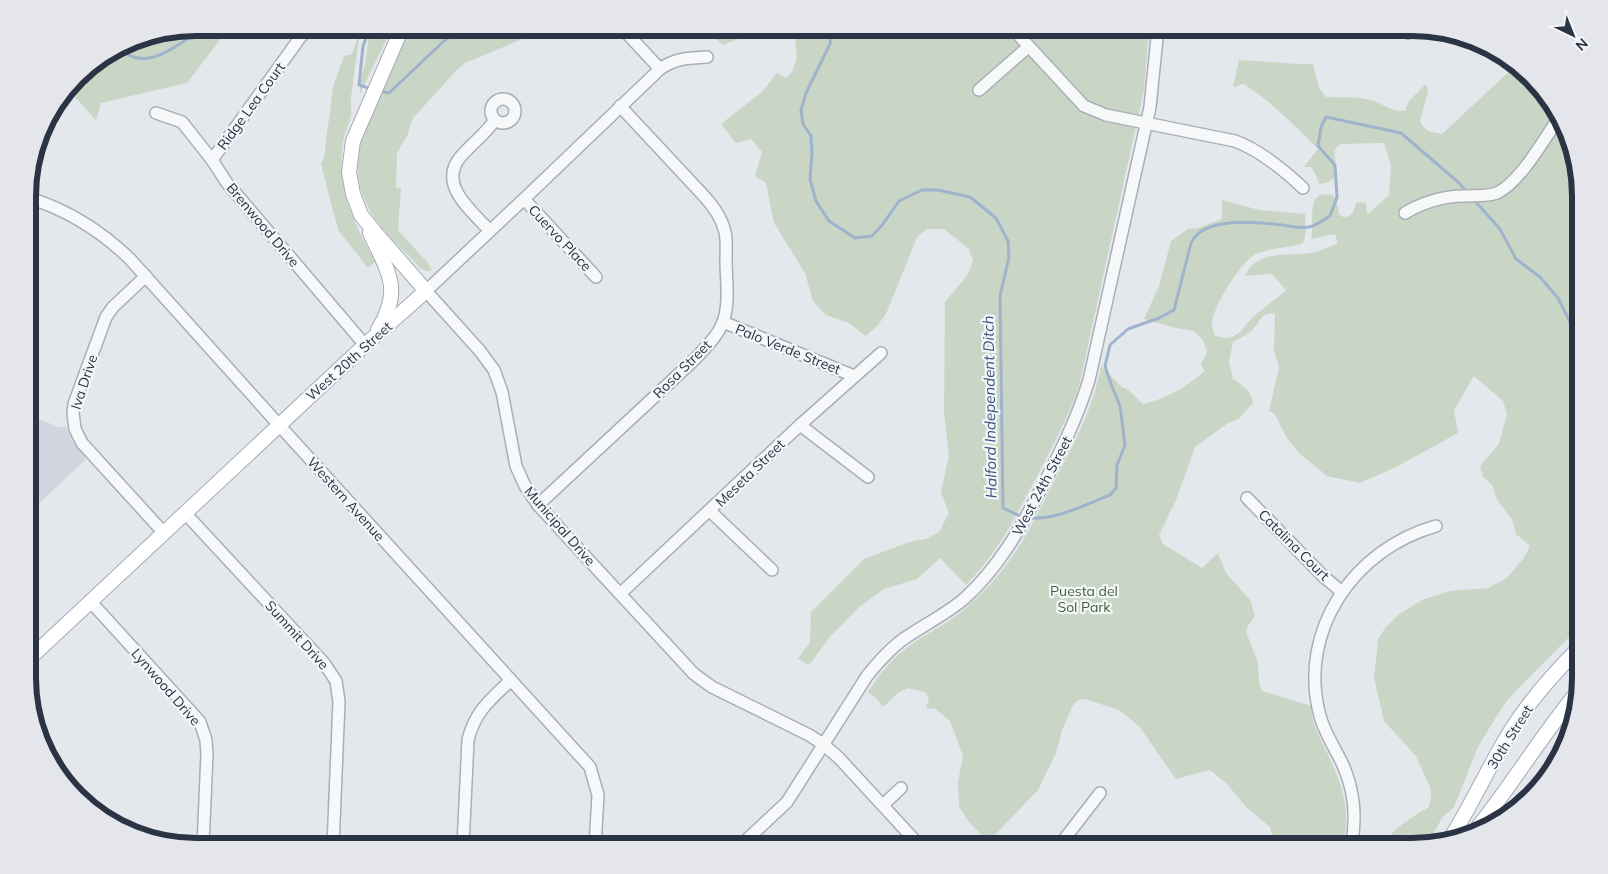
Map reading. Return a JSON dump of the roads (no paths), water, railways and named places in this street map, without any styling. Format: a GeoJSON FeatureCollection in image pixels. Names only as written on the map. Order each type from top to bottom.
{"type":"FeatureCollection","features":[{"type":"Feature","properties":{"kind":"main road","name":"Municipal Drive"},"geometry":{"type":"LineString","coordinates":[[398,37],[353,141],[349,172],[353,194],[362,214],[374,231],[426,291]]}},
{"type":"Feature","properties":{"kind":"main road"},"geometry":{"type":"LineString","coordinates":[[362,214],[390,277],[392,286],[389,304],[382,322],[369,342]]}},
{"type":"Feature","properties":{"kind":"main road","name":"West 20th Street"},"geometry":{"type":"LineString","coordinates":[[36,652],[279,425],[426,291]]}},
{"type":"Feature","properties":{"kind":"main road","name":"30th Street"},"geometry":{"type":"LineString","coordinates":[[1455,831],[1476,797],[1511,731],[1556,672],[1572,655]]}},
{"type":"Feature","properties":{"kind":"main road"},"geometry":{"type":"LineString","coordinates":[[1483,820],[1570,701]]}},
{"type":"Feature","properties":{"kind":"street"},"geometry":{"type":"LineString","coordinates":[[1019,36],[1084,106],[1106,116],[1235,141],[1246,145],[1261,154],[1303,188]]}},
{"type":"Feature","properties":{"kind":"street","name":"West 24th Street"},"geometry":{"type":"LineString","coordinates":[[749,838],[787,802],[823,744],[878,663],[908,636],[954,607],[988,574],[1014,539],[1055,462],[1071,430],[1089,380],[1147,123],[1153,89],[1157,36]]}},
{"type":"Feature","properties":{"kind":"street","name":"Ridge Lea Court"},"geometry":{"type":"LineString","coordinates":[[212,160],[301,37]]}},
{"type":"Feature","properties":{"kind":"street"},"geometry":{"type":"LineString","coordinates":[[632,37],[664,66],[687,58],[707,57]]}},
{"type":"Feature","properties":{"kind":"street"},"geometry":{"type":"LineString","coordinates":[[979,90],[1028,47]]}},
{"type":"Feature","properties":{"kind":"street","name":"West 20th Street"},"geometry":{"type":"LineString","coordinates":[[426,291],[664,66]]}},
{"type":"Feature","properties":{"kind":"street","name":"Rosa Street"},"geometry":{"type":"LineString","coordinates":[[538,505],[695,359],[712,340],[723,322],[727,291],[726,245],[725,232],[720,219],[704,196],[620,106]]}},
{"type":"Feature","properties":{"kind":"street","name":"Brenwood Drive"},"geometry":{"type":"LineString","coordinates":[[156,113],[182,122],[212,160],[227,184],[369,342]]}},
{"type":"Feature","properties":{"kind":"street"},"geometry":{"type":"LineString","coordinates":[[490,231],[460,198],[452,184],[452,177],[454,164],[488,130],[495,120]]}},
{"type":"Feature","properties":{"kind":"street"},"geometry":{"type":"LineString","coordinates":[[1405,213],[1423,204],[1444,198],[1491,195],[1504,189],[1526,165],[1554,125]]}},
{"type":"Feature","properties":{"kind":"street","name":"Cuervo Place"},"geometry":{"type":"LineString","coordinates":[[524,199],[596,277]]}},
{"type":"Feature","properties":{"kind":"street","name":"Western Avenue"},"geometry":{"type":"LineString","coordinates":[[37,201],[56,208],[91,227],[119,249],[146,276],[590,766],[598,795],[595,838]]}},
{"type":"Feature","properties":{"kind":"street","name":"Iva Drive"},"geometry":{"type":"LineString","coordinates":[[146,276],[113,307],[106,318],[74,404],[72,420],[82,443],[164,532]]}},
{"type":"Feature","properties":{"kind":"street","name":"Municipal Drive"},"geometry":{"type":"LineString","coordinates":[[426,291],[480,351],[494,370],[502,392],[516,466],[524,486],[538,505],[680,660],[700,678],[712,687],[809,735],[823,744],[839,758],[912,837]]}},
{"type":"Feature","properties":{"kind":"street","name":"Palo Verde Street"},"geometry":{"type":"LineString","coordinates":[[723,322],[854,376]]}},
{"type":"Feature","properties":{"kind":"street","name":"Meseta Street"},"geometry":{"type":"LineString","coordinates":[[620,594],[800,425],[881,353]]}},
{"type":"Feature","properties":{"kind":"street"},"geometry":{"type":"LineString","coordinates":[[800,425],[868,477]]}},
{"type":"Feature","properties":{"kind":"street","name":"Catalina Court"},"geometry":{"type":"LineString","coordinates":[[1247,498],[1324,577],[1342,592]]}},
{"type":"Feature","properties":{"kind":"street"},"geometry":{"type":"LineString","coordinates":[[710,511],[772,570]]}},
{"type":"Feature","properties":{"kind":"street","name":"Summit Drive"},"geometry":{"type":"LineString","coordinates":[[185,513],[324,663],[336,680],[339,702],[333,838]]}},
{"type":"Feature","properties":{"kind":"street"},"geometry":{"type":"LineString","coordinates":[[1352,837],[1355,821],[1352,794],[1346,772],[1320,716],[1316,678],[1317,653],[1330,612],[1342,592],[1360,570],[1381,551],[1410,535],[1436,526]]}},
{"type":"Feature","properties":{"kind":"street","name":"Lynwood Drive"},"geometry":{"type":"LineString","coordinates":[[90,602],[200,722],[204,731],[207,754],[203,838]]}},
{"type":"Feature","properties":{"kind":"street"},"geometry":{"type":"LineString","coordinates":[[463,838],[470,730],[480,710],[511,680]]}},
{"type":"Feature","properties":{"kind":"street"},"geometry":{"type":"LineString","coordinates":[[883,805],[901,788]]}},
{"type":"Feature","properties":{"kind":"street"},"geometry":{"type":"LineString","coordinates":[[1066,837],[1100,793]]}},
{"type":"Feature","properties":{"kind":"waterway","name":"Halford Independent Ditch"},"geometry":{"type":"LineString","coordinates":[[831,36],[830,44],[806,93],[801,110],[803,124],[811,136],[810,179],[816,201],[829,221],[855,238],[872,236],[899,201],[922,190],[938,190],[970,197],[996,218],[1008,241],[1009,257],[1000,296],[1003,508],[1022,517]]}},
{"type":"Feature","properties":{"kind":"waterway","name":"Halford Independent Ditch"},"geometry":{"type":"LineString","coordinates":[[126,53],[142,59],[151,58],[161,55],[190,37]]}},
{"type":"Feature","properties":{"kind":"waterway","name":"Halford Independent Ditch"},"geometry":{"type":"LineString","coordinates":[[367,37],[363,46],[359,85],[372,89]]}},
{"type":"Feature","properties":{"kind":"waterway","name":"Halford Independent Ditch"},"geometry":{"type":"LineString","coordinates":[[380,91],[389,93],[445,40],[451,37]]}},
{"type":"Feature","properties":{"kind":"waterway","name":"Halford Independent Ditch"},"geometry":{"type":"LineString","coordinates":[[1028,518],[1049,517],[1070,511],[1110,495],[1116,488],[1117,465],[1125,445],[1120,406],[1105,366],[1110,345],[1128,329],[1159,318],[1174,310],[1191,243],[1197,234],[1207,228],[1218,225],[1245,222],[1306,228],[1330,216],[1337,197],[1335,165],[1318,146],[1321,127],[1326,117],[1401,133],[1458,182],[1468,193]]}},
{"type":"Feature","properties":{"kind":"waterway","name":"Halford Independent Ditch"},"geometry":{"type":"LineString","coordinates":[[1473,199],[1500,229],[1516,259],[1540,277],[1558,298],[1572,326]]}},
{"type":"Feature","properties":{"kind":"park label","name":"Puesta del Sol Park"},"geometry":{"type":"Point","coordinates":[1084,600]}}]}
